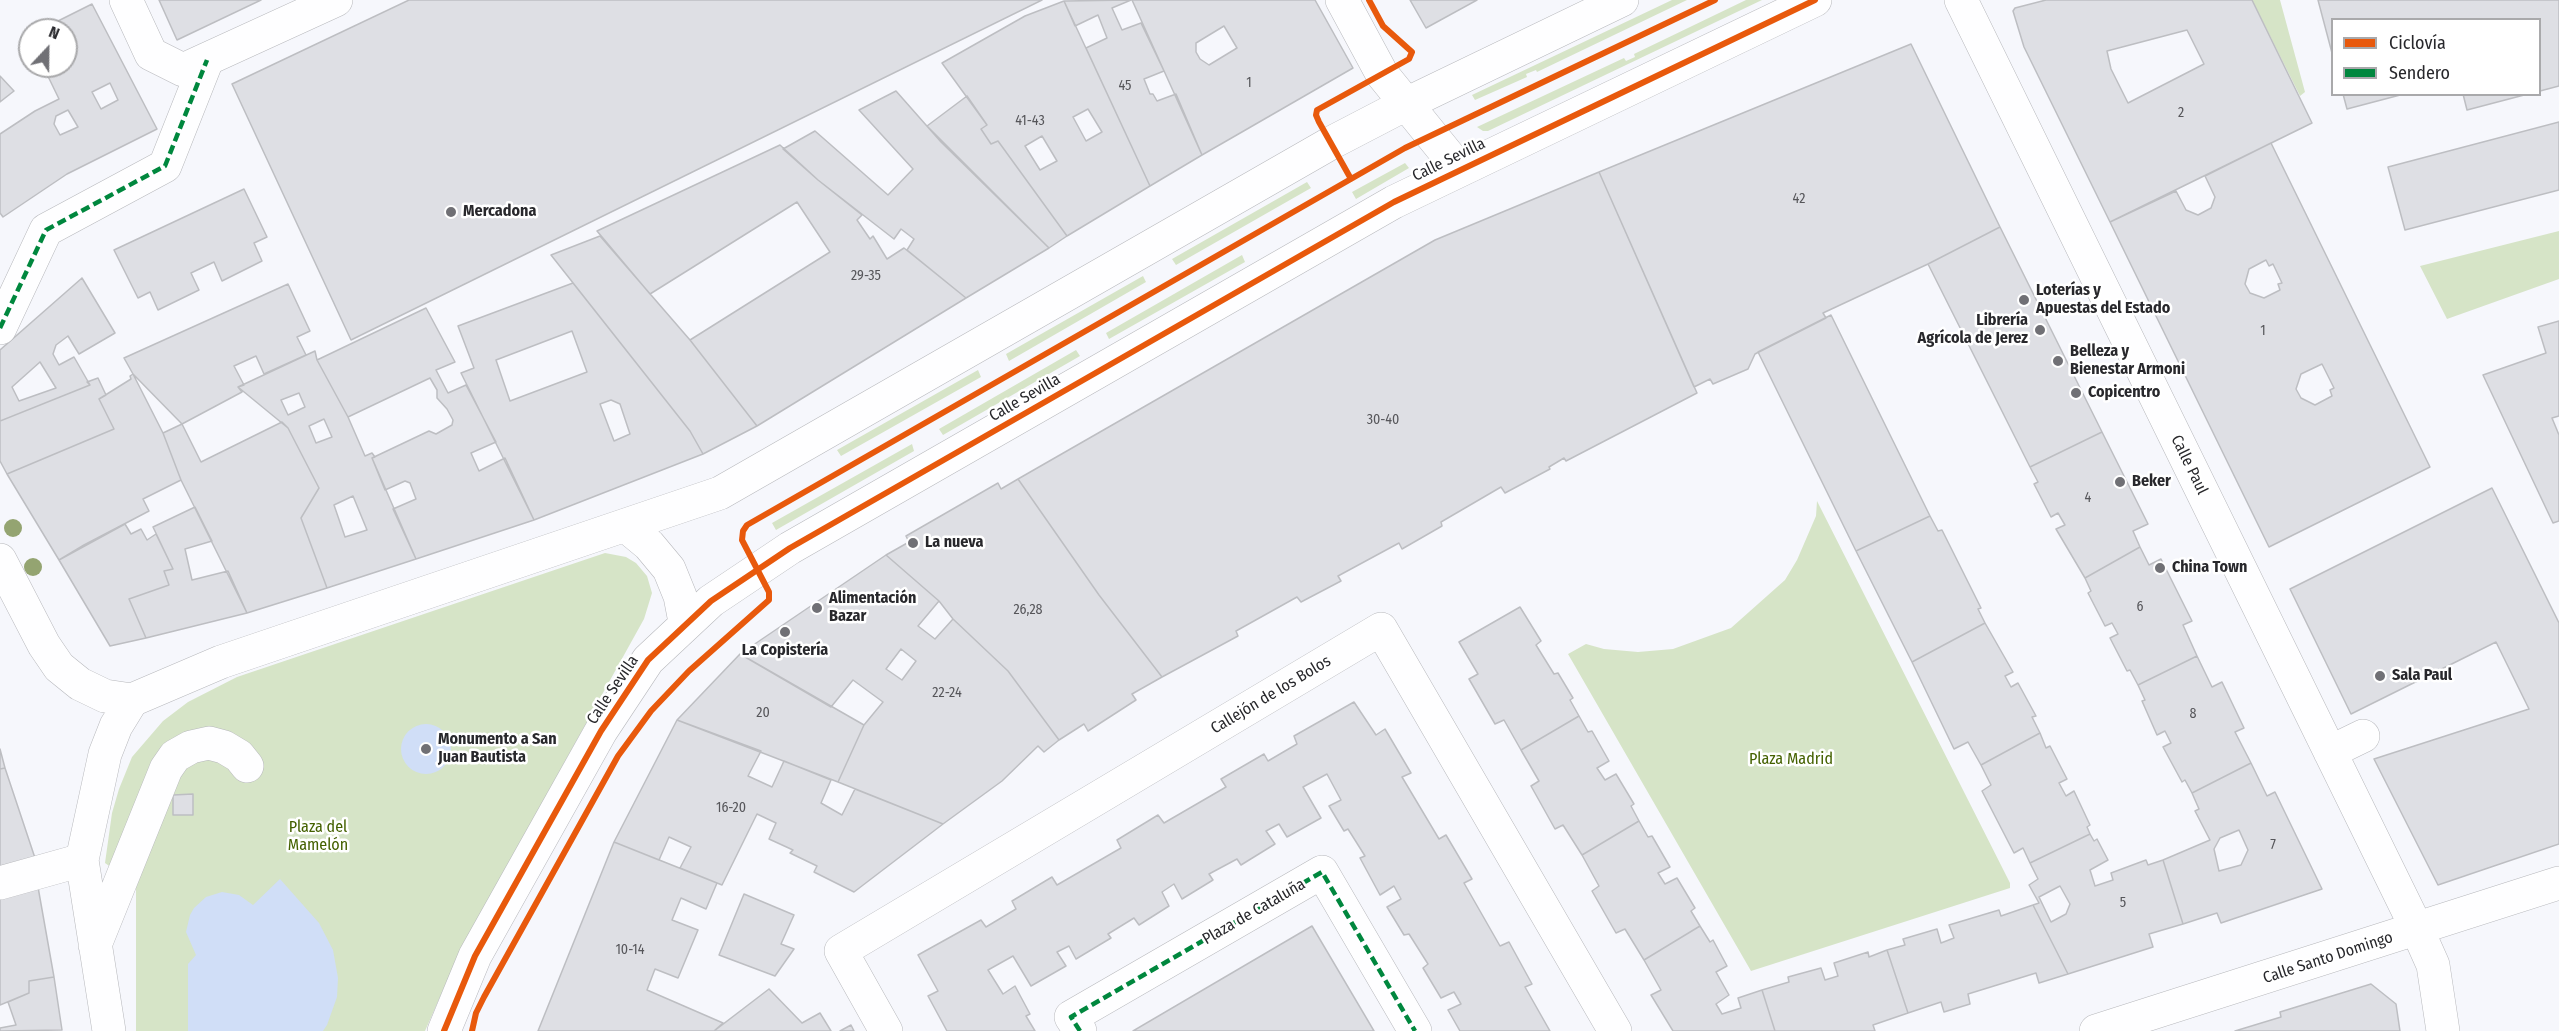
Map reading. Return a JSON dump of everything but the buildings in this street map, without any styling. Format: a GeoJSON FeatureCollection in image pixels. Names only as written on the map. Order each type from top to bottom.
{"type":"FeatureCollection","features":[{"type":"Feature","properties":{"kind":"street"},"geometry":{"type":"LineString","coordinates":[[126,0],[151,54],[183,70],[336,0]]}},
{"type":"Feature","properties":{"kind":"street"},"geometry":{"type":"LineString","coordinates":[[1342,0],[1382,74],[1459,169]]}},
{"type":"Feature","properties":{"kind":"street"},"geometry":{"type":"LineString","coordinates":[[0,560],[44,645],[59,667],[80,684],[96,692],[105,696],[132,700],[221,662],[626,526],[720,492],[1317,151],[1406,104],[1622,0]]}},
{"type":"Feature","properties":{"kind":"street","name":"Calle Sevilla"},"geometry":{"type":"LineString","coordinates":[[444,1031],[475,956],[601,731],[648,660],[685,622],[711,601],[790,548],[1394,202],[1815,0]]}},
{"type":"Feature","properties":{"kind":"street","name":"Calle Paul"},"geometry":{"type":"LineString","coordinates":[[1961,0],[2417,929],[2433,965],[2444,1031]]}},
{"type":"Feature","properties":{"kind":"street"},"geometry":{"type":"LineString","coordinates":[[0,328],[46,230],[165,166],[207,60]]}},
{"type":"Feature","properties":{"kind":"street"},"geometry":{"type":"LineString","coordinates":[[626,526],[649,545],[669,569],[680,596],[685,622]]}},
{"type":"Feature","properties":{"kind":"street","name":"Callejón de los Bolos"},"geometry":{"type":"LineString","coordinates":[[886,1031],[841,951],[1381,630],[1615,1031]]}},
{"type":"Feature","properties":{"kind":"street"},"geometry":{"type":"LineString","coordinates":[[109,1031],[82,860],[105,754],[116,726],[132,700]]}},
{"type":"Feature","properties":{"kind":"street"},"geometry":{"type":"LineString","coordinates":[[2330,752],[2363,736]]}},
{"type":"Feature","properties":{"kind":"street"},"geometry":{"type":"LineString","coordinates":[[95,945],[166,769],[175,756],[191,747],[209,744],[224,747],[239,756],[247,766]]}},
{"type":"Feature","properties":{"kind":"street"},"geometry":{"type":"LineString","coordinates":[[0,883],[82,860]]}},
{"type":"Feature","properties":{"kind":"street","name":"Plaza de Cataluña"},"geometry":{"type":"LineString","coordinates":[[1080,1031],[1071,1017],[1322,872],[1415,1031]]}},
{"type":"Feature","properties":{"kind":"street","name":"Calle Santo Domingo"},"geometry":{"type":"LineString","coordinates":[[2096,1031],[2559,883]]}},
{"type":"Feature","properties":{"kind":"green space"},"geometry":{"type":"Polygon","coordinates":[[[1672,0],[1687,0],[1475,100],[1472,95],[1672,0]]]}},
{"type":"Feature","properties":{"kind":"green space"},"geometry":{"type":"Polygon","coordinates":[[[1746,0],[1762,0],[1488,131],[1477,127],[1624,58],[1626,61],[1635,57],[1634,54],[1746,0]]]}},
{"type":"Feature","properties":{"kind":"green space"},"geometry":{"type":"Polygon","coordinates":[[[2252,0],[2280,0],[2305,92],[2300,96],[2252,0]]]}},
{"type":"Feature","properties":{"kind":"green space"},"geometry":{"type":"Polygon","coordinates":[[[1405,163],[1409,168],[1356,199],[1352,192],[1405,163]]]}},
{"type":"Feature","properties":{"kind":"green space"},"geometry":{"type":"Polygon","coordinates":[[[1307,182],[1311,188],[1176,265],[1172,259],[1307,182]]]}},
{"type":"Feature","properties":{"kind":"green space"},"geometry":{"type":"Polygon","coordinates":[[[2559,231],[2559,279],[2447,319],[2420,266],[2559,231]]]}},
{"type":"Feature","properties":{"kind":"green space"},"geometry":{"type":"Polygon","coordinates":[[[1242,255],[1245,262],[1109,339],[1106,333],[1242,255]]]}},
{"type":"Feature","properties":{"kind":"green space"},"geometry":{"type":"Polygon","coordinates":[[[1143,276],[1146,282],[1009,361],[1006,354],[1143,276]]]}},
{"type":"Feature","properties":{"kind":"green space"},"geometry":{"type":"Polygon","coordinates":[[[1076,350],[1080,356],[943,435],[939,429],[1076,350]]]}},
{"type":"Feature","properties":{"kind":"green space"},"geometry":{"type":"Polygon","coordinates":[[[978,370],[981,377],[841,456],[837,450],[978,370]]]}},
{"type":"Feature","properties":{"kind":"green space"},"geometry":{"type":"Polygon","coordinates":[[[912,444],[914,451],[776,530],[772,523],[912,444]]]}},
{"type":"Feature","properties":{"kind":"green space","name":"Plaza Madrid"},"geometry":{"type":"Polygon","coordinates":[[[1817,501],[2010,883],[2010,888],[1751,971],[1568,654],[1586,644],[1604,649],[1638,652],[1673,649],[1731,628],[1785,580],[1797,560],[1816,516],[1817,501]]]}},
{"type":"Feature","properties":{"kind":"green space","name":"Plaza del Mamelón"},"geometry":{"type":"Polygon","coordinates":[[[605,553],[626,557],[636,563],[647,576],[652,593],[644,619],[462,947],[425,1031],[136,1031],[136,885],[105,863],[112,813],[132,757],[163,721],[188,702],[237,677],[605,553]]]}},
{"type":"Feature","properties":{"kind":"water"},"geometry":{"type":"Polygon","coordinates":[[[431,724],[444,731],[450,739],[450,759],[444,767],[436,773],[421,774],[408,767],[402,759],[401,744],[408,731],[416,725],[431,724]]]}},
{"type":"Feature","properties":{"kind":"water"},"geometry":{"type":"Polygon","coordinates":[[[280,879],[319,923],[333,950],[338,978],[337,997],[327,1025],[323,1031],[188,1031],[188,964],[196,955],[186,932],[194,908],[206,897],[222,892],[239,895],[253,905],[280,879]]]}},
{"type":"Feature","properties":{"kind":"marked path"},"geometry":{"type":"LineString","coordinates":[[0,328],[46,230],[165,166],[207,60]]}},
{"type":"Feature","properties":{"kind":"marked path"},"geometry":{"type":"LineString","coordinates":[[1080,1031],[1071,1017],[1322,872],[1415,1031]]}},
{"type":"Feature","properties":{"kind":"cycle path"},"geometry":{"type":"LineString","coordinates":[[1351,179],[1319,122],[1316,115],[1317,110],[1409,59],[1412,52],[1383,26],[1369,0]]}},
{"type":"Feature","properties":{"kind":"cycle path"},"geometry":{"type":"LineString","coordinates":[[472,1031],[476,1013],[484,997],[618,756],[651,711],[689,671],[769,600],[769,592],[742,540],[743,531],[747,525],[1405,148],[1715,0]]}},
{"type":"Feature","properties":{"kind":"cycle path"},"geometry":{"type":"LineString","coordinates":[[444,1031],[475,956],[601,731],[648,660],[711,601],[790,548],[1394,202],[1815,0]]}},
{"type":"Feature","properties":{"kind":"place","name":"Mercadona"},"geometry":{"type":"Point","coordinates":[451,212]}},
{"type":"Feature","properties":{"kind":"place","name":"Loterías y Apuestas del Estado"},"geometry":{"type":"Point","coordinates":[2024,300]}},
{"type":"Feature","properties":{"kind":"place","name":"Librería Agrícola de Jerez"},"geometry":{"type":"Point","coordinates":[2040,330]}},
{"type":"Feature","properties":{"kind":"place","name":"Belleza y Bienestar Armoni"},"geometry":{"type":"Point","coordinates":[2058,361]}},
{"type":"Feature","properties":{"kind":"place","name":"Copicentro"},"geometry":{"type":"Point","coordinates":[2076,393]}},
{"type":"Feature","properties":{"kind":"place","name":"Beker"},"geometry":{"type":"Point","coordinates":[2120,482]}},
{"type":"Feature","properties":{"kind":"place","name":"La nueva"},"geometry":{"type":"Point","coordinates":[913,543]}},
{"type":"Feature","properties":{"kind":"place","name":"China Town"},"geometry":{"type":"Point","coordinates":[2160,568]}},
{"type":"Feature","properties":{"kind":"place","name":"Alimentación Bazar"},"geometry":{"type":"Point","coordinates":[817,608]}},
{"type":"Feature","properties":{"kind":"place","name":"La Copistería"},"geometry":{"type":"Point","coordinates":[785,632]}},
{"type":"Feature","properties":{"kind":"place","name":"Sala Paul"},"geometry":{"type":"Point","coordinates":[2380,676]}},
{"type":"Feature","properties":{"kind":"place","name":"Monumento a San Juan Bautista"},"geometry":{"type":"Point","coordinates":[426,749]}}]}
